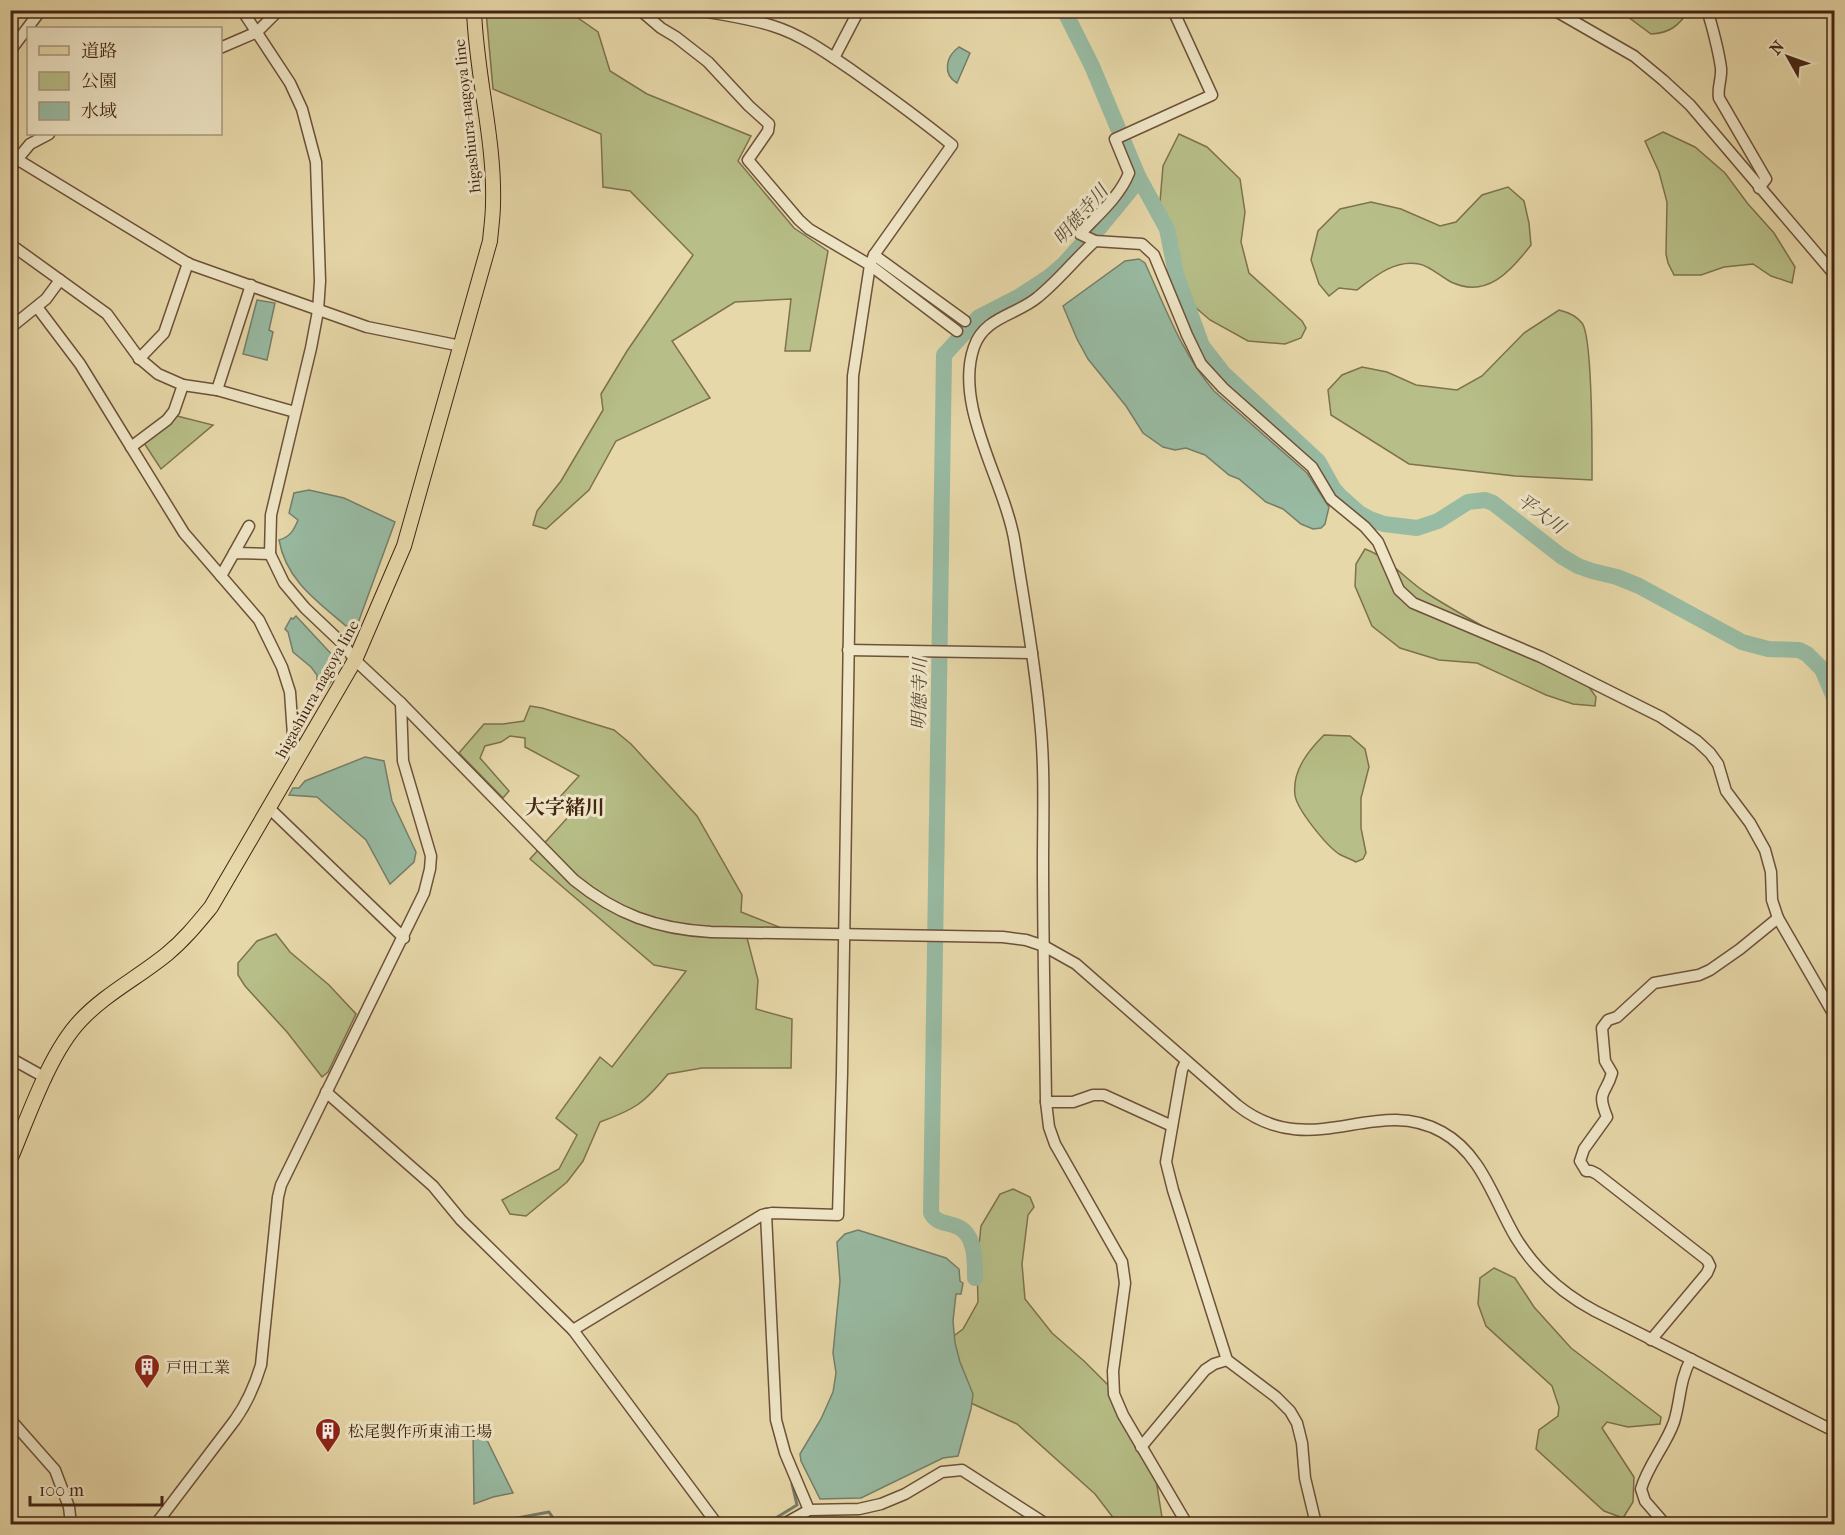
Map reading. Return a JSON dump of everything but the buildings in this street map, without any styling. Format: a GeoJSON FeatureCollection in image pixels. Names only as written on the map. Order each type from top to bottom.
{"type":"FeatureCollection","features":[{"type":"Feature","properties":{"kind":"main road","name":"higashiura-nagoya line"},"geometry":{"type":"LineString","coordinates":[[10,1160],[60,1050],[79,1022],[173,949],[195,927],[221,891],[355,660],[404,546],[490,241],[493,205],[490,149],[475,41],[474,10]]}},
{"type":"Feature","properties":{"kind":"street"},"geometry":{"type":"LineString","coordinates":[[28,27],[41,10]]}},
{"type":"Feature","properties":{"kind":"street"},"geometry":{"type":"LineString","coordinates":[[242,10],[290,83],[302,109],[316,162],[320,281],[318,311],[271,515],[270,554],[284,584],[292,594],[574,880],[613,907],[651,923],[692,931],[1003,937],[1026,940],[1044,946],[1076,964],[1247,1113],[1266,1123],[1281,1128],[1305,1131],[1393,1120],[1423,1124],[1443,1132],[1460,1144],[1475,1162],[1516,1238],[1541,1270],[1577,1301],[1834,1431]]}},
{"type":"Feature","properties":{"kind":"street"},"geometry":{"type":"LineString","coordinates":[[222,47],[257,32],[279,10]]}},
{"type":"Feature","properties":{"kind":"street"},"geometry":{"type":"LineString","coordinates":[[640,10],[708,62],[769,124],[768,131],[748,160],[809,229],[872,260],[965,321]]}},
{"type":"Feature","properties":{"kind":"street"},"geometry":{"type":"LineString","coordinates":[[573,1330],[756,1218],[766,1214],[838,1215],[853,376],[872,260],[952,145],[913,114],[834,58],[796,35],[775,26],[744,18],[697,10]]}},
{"type":"Feature","properties":{"kind":"street"},"geometry":{"type":"LineString","coordinates":[[834,58],[859,10]]}},
{"type":"Feature","properties":{"kind":"street"},"geometry":{"type":"LineString","coordinates":[[1173,10],[1212,95],[1115,139],[1129,173],[1125,183],[1081,234],[1095,241],[1136,242],[1148,248],[1154,255],[1193,351],[1201,364],[1223,388],[1311,467],[1331,499],[1365,527],[1378,542],[1399,590],[1413,603],[1541,657],[1661,717],[1697,741],[1710,753],[1718,764],[1726,790],[1750,823],[1765,850],[1771,872],[1772,900],[1778,918],[1834,1015]]}},
{"type":"Feature","properties":{"kind":"street"},"geometry":{"type":"LineString","coordinates":[[1554,10],[1634,56],[1690,105],[1834,274]]}},
{"type":"Feature","properties":{"kind":"street"},"geometry":{"type":"LineString","coordinates":[[1707,10],[1721,68],[1719,98],[1766,178],[1759,188]]}},
{"type":"Feature","properties":{"kind":"street"},"geometry":{"type":"LineString","coordinates":[[10,51],[27,29]]}},
{"type":"Feature","properties":{"kind":"street"},"geometry":{"type":"LineString","coordinates":[[47,135],[30,144],[13,160],[188,263],[367,327],[461,346]]}},
{"type":"Feature","properties":{"kind":"street"},"geometry":{"type":"LineString","coordinates":[[1095,241],[1036,299],[998,318],[983,331],[974,346],[970,366],[970,398],[979,430],[1002,491],[1014,537],[1041,721],[1049,1127],[1055,1144],[1122,1262],[1125,1283],[1113,1384],[1117,1403],[1188,1524]]}},
{"type":"Feature","properties":{"kind":"street"},"geometry":{"type":"LineString","coordinates":[[10,244],[107,314],[140,359],[158,374],[183,385],[218,390],[295,412]]}},
{"type":"Feature","properties":{"kind":"street"},"geometry":{"type":"LineString","coordinates":[[872,260],[957,331]]}},
{"type":"Feature","properties":{"kind":"street"},"geometry":{"type":"LineString","coordinates":[[140,359],[165,333],[188,263]]}},
{"type":"Feature","properties":{"kind":"street"},"geometry":{"type":"LineString","coordinates":[[10,328],[37,307],[60,280]]}},
{"type":"Feature","properties":{"kind":"street"},"geometry":{"type":"LineString","coordinates":[[218,390],[251,285]]}},
{"type":"Feature","properties":{"kind":"street"},"geometry":{"type":"LineString","coordinates":[[37,307],[80,364],[184,532],[259,620],[282,667],[290,692],[296,764]]}},
{"type":"Feature","properties":{"kind":"street"},"geometry":{"type":"LineString","coordinates":[[131,447],[167,420],[174,411],[183,385]]}},
{"type":"Feature","properties":{"kind":"street"},"geometry":{"type":"LineString","coordinates":[[221,576],[249,526]]}},
{"type":"Feature","properties":{"kind":"street"},"geometry":{"type":"LineString","coordinates":[[234,553],[270,554]]}},
{"type":"Feature","properties":{"kind":"street"},"geometry":{"type":"LineString","coordinates":[[848,650],[1032,653]]}},
{"type":"Feature","properties":{"kind":"street"},"geometry":{"type":"LineString","coordinates":[[156,1524],[245,1406],[256,1382],[261,1365],[280,1191],[424,893],[431,856],[403,760],[401,703]]}},
{"type":"Feature","properties":{"kind":"street"},"geometry":{"type":"LineString","coordinates":[[269,808],[404,938]]}},
{"type":"Feature","properties":{"kind":"street"},"geometry":{"type":"LineString","coordinates":[[1651,1340],[1707,1273],[1710,1266],[1704,1257],[1597,1174],[1586,1171],[1580,1161],[1584,1149],[1607,1117],[1602,1100],[1603,1091],[1611,1080],[1612,1073],[1605,1061],[1602,1028],[1608,1020],[1617,1017],[1654,983],[1699,975],[1710,970],[1778,918]]}},
{"type":"Feature","properties":{"kind":"street"},"geometry":{"type":"LineString","coordinates":[[10,1058],[46,1078]]}},
{"type":"Feature","properties":{"kind":"street"},"geometry":{"type":"LineString","coordinates":[[1186,1060],[1182,1070],[1166,1162],[1227,1360],[1276,1397],[1298,1423],[1305,1478],[1316,1524]]}},
{"type":"Feature","properties":{"kind":"street"},"geometry":{"type":"LineString","coordinates":[[326,1092],[433,1186],[461,1220],[573,1330],[717,1524]]}},
{"type":"Feature","properties":{"kind":"street"},"geometry":{"type":"LineString","coordinates":[[1047,1102],[1073,1102],[1093,1095],[1104,1095],[1172,1126]]}},
{"type":"Feature","properties":{"kind":"street"},"geometry":{"type":"LineString","coordinates":[[766,1214],[776,1420],[808,1510]]}},
{"type":"Feature","properties":{"kind":"street"},"geometry":{"type":"LineString","coordinates":[[1665,1524],[1645,1502],[1641,1489],[1673,1423],[1678,1408],[1681,1380],[1691,1359]]}},
{"type":"Feature","properties":{"kind":"street"},"geometry":{"type":"LineString","coordinates":[[1141,1447],[1206,1370],[1214,1364],[1227,1360]]}},
{"type":"Feature","properties":{"kind":"street"},"geometry":{"type":"LineString","coordinates":[[10,1419],[55,1470],[69,1507],[71,1524]]}},
{"type":"Feature","properties":{"kind":"street"},"geometry":{"type":"LineString","coordinates":[[784,1524],[808,1510],[859,1509],[881,1504],[905,1494],[942,1472],[962,1470],[1046,1524]]}},
{"type":"Feature","properties":{"kind":"green space"},"geometry":{"type":"Polygon","coordinates":[[[486,11],[568,11],[598,32],[610,71],[647,94],[751,136],[738,161],[794,228],[828,251],[810,351],[785,351],[791,299],[735,302],[672,341],[710,398],[616,441],[589,490],[546,529],[533,525],[537,511],[561,481],[603,410],[601,394],[627,351],[693,255],[630,191],[603,187],[601,134],[493,89],[486,11]]]}},
{"type":"Feature","properties":{"kind":"green space"},"geometry":{"type":"Polygon","coordinates":[[[1620,11],[1689,11],[1673,28],[1651,34],[1620,11]]]}},
{"type":"Feature","properties":{"kind":"green space"},"geometry":{"type":"Polygon","coordinates":[[[1663,132],[1695,147],[1725,173],[1774,233],[1795,267],[1792,283],[1771,276],[1753,264],[1724,267],[1701,275],[1674,275],[1666,254],[1667,202],[1659,172],[1645,141],[1663,132]]]}},
{"type":"Feature","properties":{"kind":"green space"},"geometry":{"type":"Polygon","coordinates":[[[1179,134],[1207,147],[1240,179],[1245,212],[1241,242],[1249,273],[1302,321],[1306,328],[1301,338],[1285,344],[1248,341],[1210,320],[1188,301],[1169,261],[1159,214],[1163,166],[1179,134]]]}},
{"type":"Feature","properties":{"kind":"green space"},"geometry":{"type":"Polygon","coordinates":[[[1508,187],[1524,201],[1531,245],[1497,280],[1476,287],[1464,286],[1451,282],[1423,265],[1410,263],[1385,270],[1357,290],[1339,288],[1329,296],[1319,284],[1311,260],[1318,231],[1340,209],[1371,202],[1401,209],[1440,226],[1456,222],[1482,195],[1508,187]]]}},
{"type":"Feature","properties":{"kind":"green space"},"geometry":{"type":"Polygon","coordinates":[[[1559,310],[1577,318],[1586,333],[1591,398],[1592,480],[1515,476],[1409,464],[1331,415],[1328,390],[1342,375],[1362,367],[1387,372],[1416,385],[1457,390],[1482,376],[1524,333],[1559,310]]]}},
{"type":"Feature","properties":{"kind":"green space"},"geometry":{"type":"Polygon","coordinates":[[[177,416],[213,425],[161,469],[142,440],[170,423],[177,416]]]}},
{"type":"Feature","properties":{"kind":"green space"},"geometry":{"type":"Polygon","coordinates":[[[1365,549],[1382,558],[1447,606],[1587,684],[1596,697],[1595,706],[1573,704],[1546,695],[1477,663],[1439,660],[1400,648],[1372,626],[1355,586],[1356,564],[1365,549]]]}},
{"type":"Feature","properties":{"kind":"green space"},"geometry":{"type":"Polygon","coordinates":[[[530,706],[614,730],[631,744],[697,816],[742,895],[741,912],[789,931],[746,934],[758,980],[756,1009],[792,1019],[791,1068],[702,1068],[668,1074],[638,1104],[600,1122],[583,1161],[567,1182],[526,1216],[510,1214],[502,1200],[559,1169],[577,1135],[556,1118],[600,1057],[612,1067],[686,971],[654,965],[530,859],[570,815],[558,799],[579,776],[525,747],[525,738],[510,736],[501,742],[485,746],[480,758],[509,791],[503,798],[459,753],[484,724],[524,721],[530,706]]]}},
{"type":"Feature","properties":{"kind":"green space"},"geometry":{"type":"Polygon","coordinates":[[[1324,735],[1350,736],[1365,749],[1369,767],[1361,798],[1361,828],[1366,853],[1363,859],[1356,862],[1339,854],[1327,844],[1301,809],[1295,795],[1296,778],[1302,762],[1324,735]]]}},
{"type":"Feature","properties":{"kind":"green space"},"geometry":{"type":"Polygon","coordinates":[[[276,934],[290,952],[329,985],[356,1014],[328,1072],[322,1077],[238,975],[238,963],[257,941],[276,934]]]}},
{"type":"Feature","properties":{"kind":"green space"},"geometry":{"type":"Polygon","coordinates":[[[1013,1189],[1030,1197],[1034,1207],[1028,1215],[1022,1264],[1025,1299],[1052,1333],[1114,1391],[1141,1435],[1155,1473],[1163,1524],[1118,1524],[1095,1494],[1017,1424],[973,1404],[947,1383],[936,1349],[963,1329],[978,1302],[977,1265],[981,1226],[1000,1194],[1013,1189]]]}},
{"type":"Feature","properties":{"kind":"green space"},"geometry":{"type":"Polygon","coordinates":[[[1494,1268],[1515,1278],[1534,1307],[1571,1348],[1661,1417],[1660,1424],[1628,1427],[1607,1422],[1602,1428],[1634,1477],[1633,1502],[1623,1518],[1604,1511],[1536,1449],[1539,1430],[1558,1416],[1559,1407],[1552,1386],[1486,1326],[1478,1304],[1480,1278],[1494,1268]]]}},
{"type":"Feature","properties":{"kind":"water"},"geometry":{"type":"Polygon","coordinates":[[[959,47],[970,53],[957,83],[949,75],[948,65],[951,55],[959,47]]]}},
{"type":"Feature","properties":{"kind":"water"},"geometry":{"type":"Polygon","coordinates":[[[1139,259],[1145,263],[1183,346],[1203,377],[1214,391],[1307,473],[1329,507],[1325,524],[1321,528],[1313,529],[1301,524],[1283,509],[1266,502],[1205,455],[1186,448],[1175,450],[1163,447],[1143,433],[1126,406],[1088,359],[1063,306],[1125,261],[1139,259]]]}},
{"type":"Feature","properties":{"kind":"water"},"geometry":{"type":"Polygon","coordinates":[[[257,300],[275,303],[269,330],[273,332],[267,360],[243,354],[257,300]]]}},
{"type":"Feature","properties":{"kind":"water"},"geometry":{"type":"Polygon","coordinates":[[[309,490],[344,498],[395,522],[358,623],[346,626],[304,589],[288,567],[283,554],[279,540],[291,533],[298,520],[289,513],[294,493],[309,490]]]}},
{"type":"Feature","properties":{"kind":"water"},"geometry":{"type":"Polygon","coordinates":[[[296,616],[336,659],[336,666],[329,677],[332,680],[320,697],[317,697],[317,675],[293,652],[288,632],[285,629],[291,618],[296,616]]]}},
{"type":"Feature","properties":{"kind":"water"},"geometry":{"type":"Polygon","coordinates":[[[365,757],[384,761],[392,801],[416,852],[414,862],[390,884],[366,840],[317,797],[289,795],[293,788],[299,788],[305,781],[365,757]]]}},
{"type":"Feature","properties":{"kind":"water"},"geometry":{"type":"Polygon","coordinates":[[[858,1230],[946,1258],[959,1269],[960,1281],[963,1283],[961,1294],[956,1294],[953,1321],[960,1362],[973,1394],[971,1409],[958,1456],[943,1458],[861,1498],[820,1499],[801,1461],[800,1454],[821,1419],[833,1392],[836,1373],[833,1353],[840,1281],[837,1242],[845,1234],[858,1230]]]}},
{"type":"Feature","properties":{"kind":"water"},"geometry":{"type":"Polygon","coordinates":[[[473,1430],[482,1430],[513,1493],[474,1504],[473,1430]]]}},
{"type":"Feature","properties":{"kind":"waterway","name":"平大川"},"geometry":{"type":"LineString","coordinates":[[1064,10],[1092,66],[1138,176],[1167,229],[1176,274],[1202,346],[1223,373],[1318,461],[1333,488],[1359,513],[1384,524],[1417,528],[1438,521],[1468,502],[1485,500],[1493,503],[1561,556],[1578,566],[1639,586],[1742,642],[1768,649],[1799,650],[1807,654],[1822,669],[1834,697]]}},
{"type":"Feature","properties":{"kind":"waterway","name":"明徳寺川"},"geometry":{"type":"LineString","coordinates":[[975,1278],[974,1251],[965,1232],[956,1226],[937,1220],[931,1213],[944,355],[979,317],[1020,296],[1064,264],[1082,244],[1092,237],[1133,187],[1138,176]]}},
{"type":"Feature","properties":{"kind":"waterway"},"geometry":{"type":"LineString","coordinates":[[766,1524],[797,1505],[792,1484]]}},
{"type":"Feature","properties":{"kind":"waterway"},"geometry":{"type":"LineString","coordinates":[[486,1524],[549,1512],[557,1524]]}},
{"type":"Feature","properties":{"kind":"place","name":"戸田工業"},"geometry":{"type":"Point","coordinates":[147,1390]}},
{"type":"Feature","properties":{"kind":"place","name":"松尾製作所東浦工場"},"geometry":{"type":"Point","coordinates":[328,1454]}},
{"type":"Feature","properties":{"kind":"district","name":"大字緒川"},"geometry":{"type":"Point","coordinates":[565,807]}}]}
